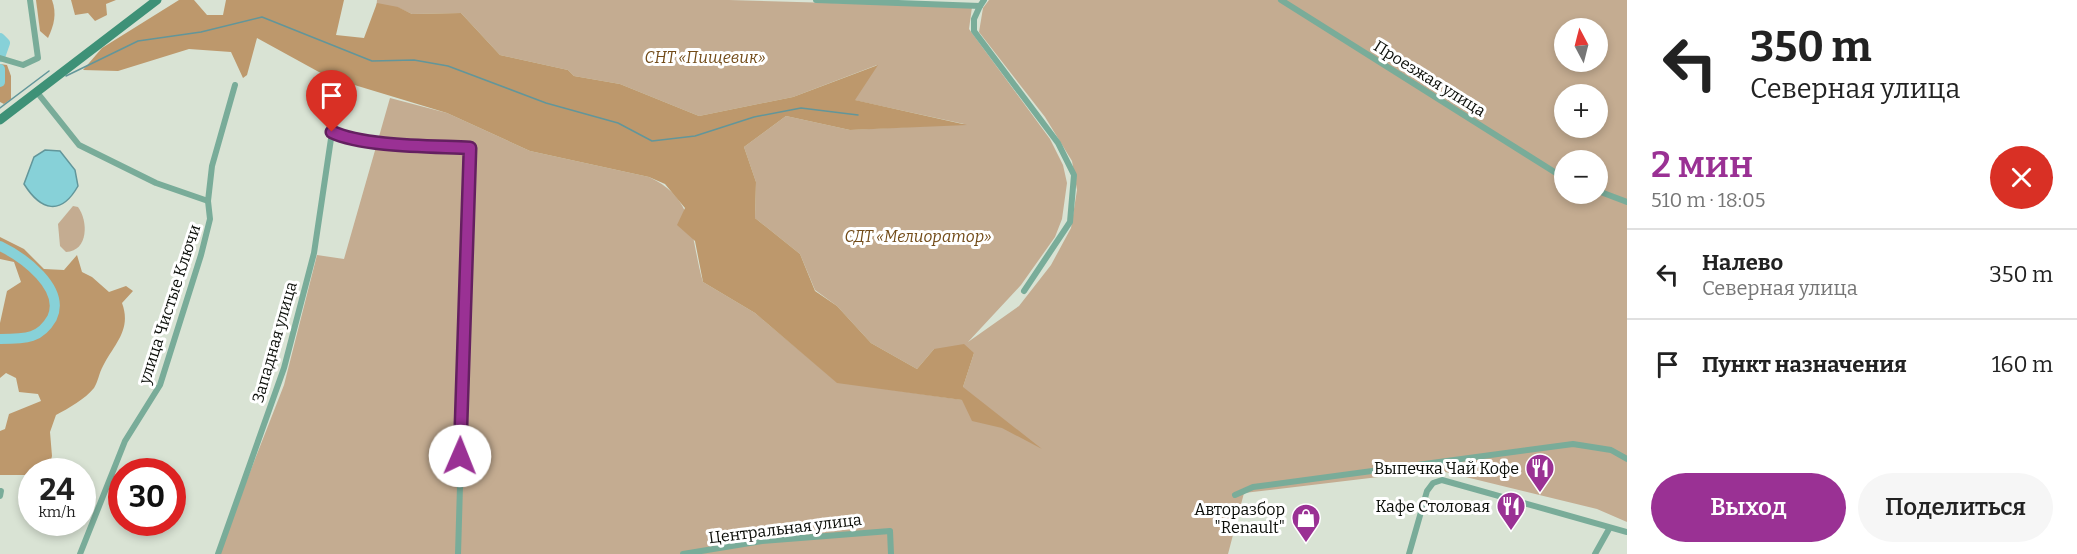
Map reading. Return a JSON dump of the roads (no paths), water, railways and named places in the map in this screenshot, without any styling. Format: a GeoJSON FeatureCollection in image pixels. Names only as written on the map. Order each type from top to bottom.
{"type":"FeatureCollection","features":[{"type":"Feature","properties":{"kind":"street"},"geometry":{"type":"LineString","coordinates":[[2,59],[23,65],[38,58],[30,0]]}},
{"type":"Feature","properties":{"kind":"street"},"geometry":{"type":"LineString","coordinates":[[0,120],[157,0]]}},
{"type":"Feature","properties":{"kind":"street"},"geometry":{"type":"LineString","coordinates":[[816,0],[982,3],[974,19],[974,31],[1058,143],[1074,175],[1070,222],[1024,291]]}},
{"type":"Feature","properties":{"kind":"street","name":"Проезжая улица"},"geometry":{"type":"LineString","coordinates":[[1281,0],[1554,172]]}},
{"type":"Feature","properties":{"kind":"street","name":"улица Чистые Ключи"},"geometry":{"type":"LineString","coordinates":[[80,554],[125,441],[160,385],[210,219],[208,201],[212,166],[235,85]]}},
{"type":"Feature","properties":{"kind":"street"},"geometry":{"type":"LineString","coordinates":[[36,91],[79,145],[156,183],[208,201]]}},
{"type":"Feature","properties":{"kind":"street","name":"Западная улица"},"geometry":{"type":"LineString","coordinates":[[218,554],[284,368],[314,253],[332,132],[341,136],[379,141],[470,148],[458,554]]}},
{"type":"Feature","properties":{"kind":"street"},"geometry":{"type":"LineString","coordinates":[[1608,195],[1627,202]]}},
{"type":"Feature","properties":{"kind":"street"},"geometry":{"type":"LineString","coordinates":[[1235,495],[1253,487],[1581,444],[1611,450],[1627,459]]}},
{"type":"Feature","properties":{"kind":"street"},"geometry":{"type":"LineString","coordinates":[[1409,554],[1427,491],[1433,483],[1442,480],[1536,505],[1609,529],[1627,532]]}},
{"type":"Feature","properties":{"kind":"street"},"geometry":{"type":"LineString","coordinates":[[1595,554],[1609,529]]}},
{"type":"Feature","properties":{"kind":"street","name":"Центральная улица"},"geometry":{"type":"LineString","coordinates":[[683,554],[762,541],[890,531],[891,554]]}},
{"type":"Feature","properties":{"kind":"water"},"geometry":{"type":"Polygon","coordinates":[[[45,150],[60,151],[75,170],[78,186],[65,202],[58,206],[44,204],[37,200],[24,184],[34,157],[45,150]]]}},
{"type":"Feature","properties":{"kind":"waterway"},"geometry":{"type":"LineString","coordinates":[[66,76],[138,41],[201,32],[262,17],[372,61],[414,60],[448,66],[546,103],[618,123],[652,141],[695,136],[754,117],[801,108],[858,115]]}},
{"type":"Feature","properties":{"kind":"waterway"},"geometry":{"type":"LineString","coordinates":[[0,38],[5,43],[0,57]]}},
{"type":"Feature","properties":{"kind":"waterway"},"geometry":{"type":"LineString","coordinates":[[0,69],[0,82]]}},
{"type":"Feature","properties":{"kind":"waterway"},"geometry":{"type":"LineString","coordinates":[[0,108],[49,71]]}},
{"type":"Feature","properties":{"kind":"waterway"},"geometry":{"type":"LineString","coordinates":[[0,246],[20,258],[40,275],[48,285],[55,307],[52,318],[38,333],[24,338],[0,339]]}},
{"type":"Feature","properties":{"kind":"place","name":"Выпечка Чай Кофе"},"geometry":{"type":"Point","coordinates":[1540,494]}},
{"type":"Feature","properties":{"kind":"place","name":"Кафе Столовая"},"geometry":{"type":"Point","coordinates":[1511,532]}},
{"type":"Feature","properties":{"kind":"place","name":"Авторазбор \"Renault\""},"geometry":{"type":"Point","coordinates":[1306,544]}},
{"type":"Feature","properties":{"kind":"park label","name":"СНТ «Пищевик»"},"geometry":{"type":"Point","coordinates":[705,57]}},
{"type":"Feature","properties":{"kind":"park label","name":"СДТ «Мелиоратор»"},"geometry":{"type":"Point","coordinates":[918,236]}}]}
